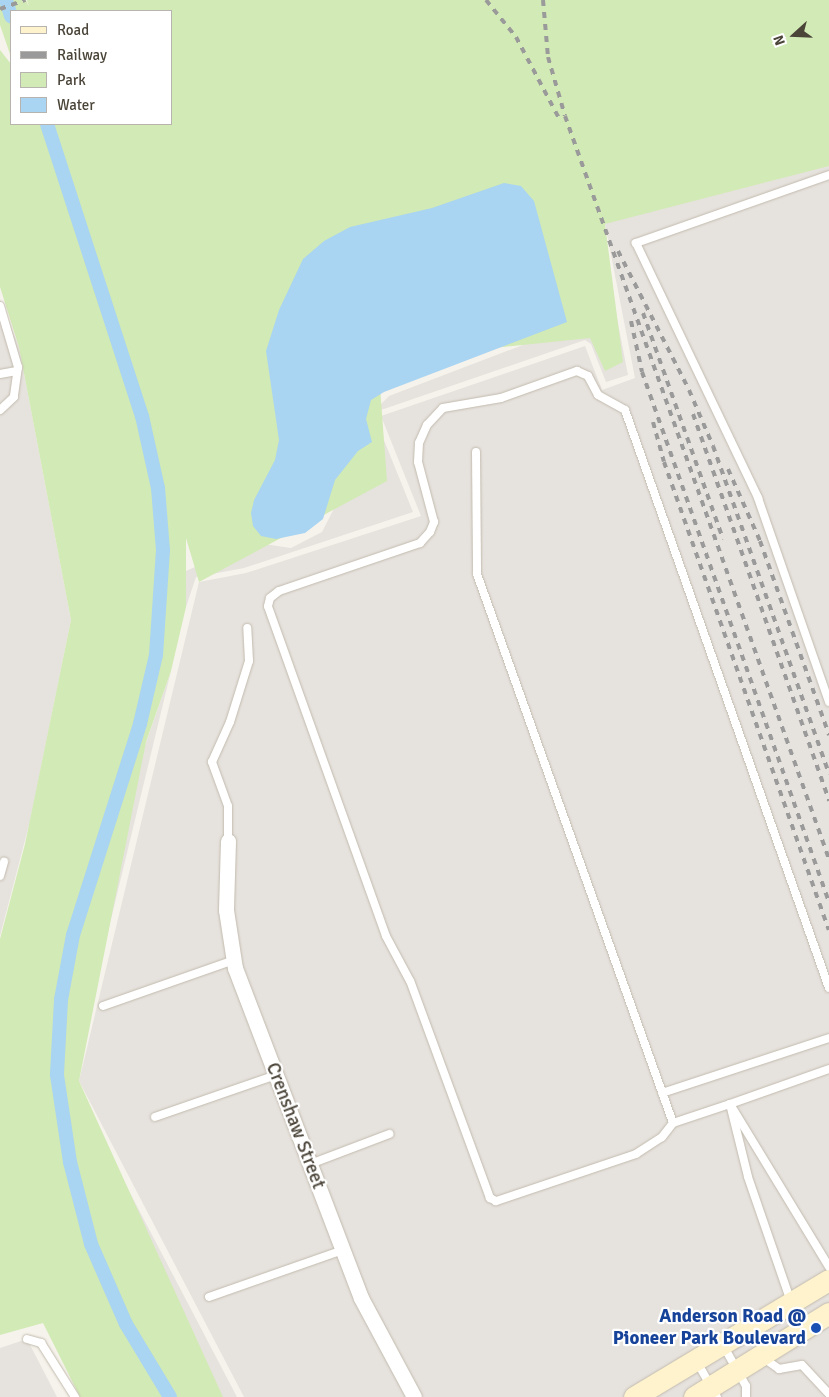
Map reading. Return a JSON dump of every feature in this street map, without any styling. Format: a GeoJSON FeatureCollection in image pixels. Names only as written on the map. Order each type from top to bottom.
{"type":"FeatureCollection","features":[{"type":"Feature","properties":{"kind":"main road"},"geometry":{"type":"LineString","coordinates":[[634,1397],[829,1280]]}},
{"type":"Feature","properties":{"kind":"main road"},"geometry":{"type":"LineString","coordinates":[[707,1394],[737,1370],[829,1313]]}},
{"type":"Feature","properties":{"kind":"street","name":"Crenshaw Street"},"geometry":{"type":"LineString","coordinates":[[228,841],[226,910],[234,960],[361,1298],[414,1397]]}},
{"type":"Feature","properties":{"kind":"lane"},"geometry":{"type":"LineString","coordinates":[[829,175],[636,243],[758,498],[829,702]]}},
{"type":"Feature","properties":{"kind":"lane"},"geometry":{"type":"LineString","coordinates":[[0,306],[13,342],[17,371],[14,397],[0,410]]}},
{"type":"Feature","properties":{"kind":"lane"},"geometry":{"type":"LineString","coordinates":[[829,988],[635,433],[625,410],[598,395],[588,376],[577,370],[501,398],[444,408],[427,425],[419,443],[418,462],[434,522],[430,532],[420,543],[279,591],[270,598],[268,606],[386,936],[410,981],[490,1198],[496,1201],[636,1154],[662,1137],[674,1124],[829,1068]]}},
{"type":"Feature","properties":{"kind":"lane"},"geometry":{"type":"LineString","coordinates":[[0,374],[17,371]]}},
{"type":"Feature","properties":{"kind":"lane"},"geometry":{"type":"LineString","coordinates":[[476,452],[477,574],[674,1124]]}},
{"type":"Feature","properties":{"kind":"lane"},"geometry":{"type":"LineString","coordinates":[[228,841],[228,806],[212,762],[230,722],[248,661],[247,628]]}},
{"type":"Feature","properties":{"kind":"lane"},"geometry":{"type":"LineString","coordinates":[[0,876],[4,862]]}},
{"type":"Feature","properties":{"kind":"lane"},"geometry":{"type":"LineString","coordinates":[[103,1006],[234,960]]}},
{"type":"Feature","properties":{"kind":"lane"},"geometry":{"type":"LineString","coordinates":[[662,1093],[829,1038]]}},
{"type":"Feature","properties":{"kind":"lane"},"geometry":{"type":"LineString","coordinates":[[155,1117],[276,1075]]}},
{"type":"Feature","properties":{"kind":"lane"},"geometry":{"type":"LineString","coordinates":[[730,1104],[829,1267]]}},
{"type":"Feature","properties":{"kind":"lane"},"geometry":{"type":"LineString","coordinates":[[730,1104],[748,1176],[790,1303],[801,1330]]}},
{"type":"Feature","properties":{"kind":"lane"},"geometry":{"type":"LineString","coordinates":[[310,1164],[390,1134]]}},
{"type":"Feature","properties":{"kind":"lane"},"geometry":{"type":"LineString","coordinates":[[209,1297],[343,1250]]}},
{"type":"Feature","properties":{"kind":"lane"},"geometry":{"type":"LineString","coordinates":[[27,1339],[41,1343],[75,1397]]}},
{"type":"Feature","properties":{"kind":"lane"},"geometry":{"type":"LineString","coordinates":[[722,1344],[746,1386],[746,1397]]}},
{"type":"Feature","properties":{"kind":"lane"},"geometry":{"type":"LineString","coordinates":[[761,1355],[779,1369],[802,1366],[829,1394]]}},
{"type":"Feature","properties":{"kind":"lane"},"geometry":{"type":"LineString","coordinates":[[696,1360],[707,1394]]}},
{"type":"Feature","properties":{"kind":"shaded area"},"geometry":{"type":"Polygon","coordinates":[[[829,141],[829,1397],[244,1397],[79,1081],[199,582],[246,573],[421,516],[381,416],[585,346],[602,390],[635,378],[605,224],[829,141]]]}},
{"type":"Feature","properties":{"kind":"shaded area"},"geometry":{"type":"Polygon","coordinates":[[[599,225],[628,375],[606,382],[591,344],[585,340],[378,411],[375,418],[413,512],[244,568],[196,577],[186,607],[186,571],[251,542],[291,548],[322,532],[344,489],[375,410],[389,396],[570,327],[599,225]]]}},
{"type":"Feature","properties":{"kind":"shaded area"},"geometry":{"type":"Polygon","coordinates":[[[0,299],[19,347],[71,620],[30,821],[0,936],[0,299]]]}},
{"type":"Feature","properties":{"kind":"shaded area"},"geometry":{"type":"Polygon","coordinates":[[[171,671],[82,1039],[126,800],[171,671]]]}},
{"type":"Feature","properties":{"kind":"shaded area"},"geometry":{"type":"Polygon","coordinates":[[[86,1109],[237,1397],[191,1397],[86,1109]]]}},
{"type":"Feature","properties":{"kind":"shaded area"},"geometry":{"type":"Polygon","coordinates":[[[27,1339],[57,1397],[0,1397],[0,1348],[27,1339]]]}},
{"type":"Feature","properties":{"kind":"green space"},"geometry":{"type":"Polygon","coordinates":[[[0,0],[26,0],[29,7],[27,0],[829,0],[829,166],[605,224],[623,362],[605,371],[590,338],[378,360],[387,481],[199,582],[186,538],[186,607],[171,671],[146,742],[79,1081],[223,1397],[80,1397],[43,1323],[0,1335],[0,939],[25,844],[71,620],[19,347],[0,287],[0,50],[10,63],[10,125],[172,125],[172,10],[10,10],[10,54],[0,25],[0,0]]]}},
{"type":"Feature","properties":{"kind":"water"},"geometry":{"type":"Polygon","coordinates":[[[504,183],[521,186],[534,201],[567,322],[384,392],[371,400],[366,419],[372,442],[358,451],[335,480],[323,519],[305,533],[276,539],[261,536],[253,526],[251,513],[254,500],[275,460],[279,440],[266,351],[279,310],[303,259],[324,241],[350,227],[432,208],[504,183]]]}},
{"type":"Feature","properties":{"kind":"waterway"},"geometry":{"type":"LineString","coordinates":[[6,0],[10,13]]}},
{"type":"Feature","properties":{"kind":"waterway"},"geometry":{"type":"LineString","coordinates":[[47,125],[142,416],[158,488],[163,550],[156,655],[140,724],[73,935],[61,1000],[57,1075],[70,1162],[91,1244],[126,1324],[170,1397]]}},
{"type":"Feature","properties":{"kind":"railway"},"geometry":{"type":"LineString","coordinates":[[0,9],[25,0]]}},
{"type":"Feature","properties":{"kind":"railway"},"geometry":{"type":"LineString","coordinates":[[486,0],[516,37],[561,122]]}},
{"type":"Feature","properties":{"kind":"railway"},"geometry":{"type":"LineString","coordinates":[[543,0],[548,57],[565,116],[829,859]]}},
{"type":"Feature","properties":{"kind":"railway"},"geometry":{"type":"LineString","coordinates":[[618,251],[689,390],[713,446],[829,774]]}},
{"type":"Feature","properties":{"kind":"railway"},"geometry":{"type":"LineString","coordinates":[[643,313],[723,539]]}},
{"type":"Feature","properties":{"kind":"railway"},"geometry":{"type":"LineString","coordinates":[[631,321],[642,372],[829,902]]}},
{"type":"Feature","properties":{"kind":"railway"},"geometry":{"type":"LineString","coordinates":[[693,414],[829,801]]}},
{"type":"Feature","properties":{"kind":"railway"},"geometry":{"type":"LineString","coordinates":[[653,422],[664,462],[829,930]]}},
{"type":"Feature","properties":{"kind":"railway"},"geometry":{"type":"LineString","coordinates":[[728,469],[760,541],[829,735]]}},
{"type":"Feature","properties":{"kind":"place","name":"Anderson Road @ Pioneer Park Boulevard"},"geometry":{"type":"Point","coordinates":[816,1328]}}]}
